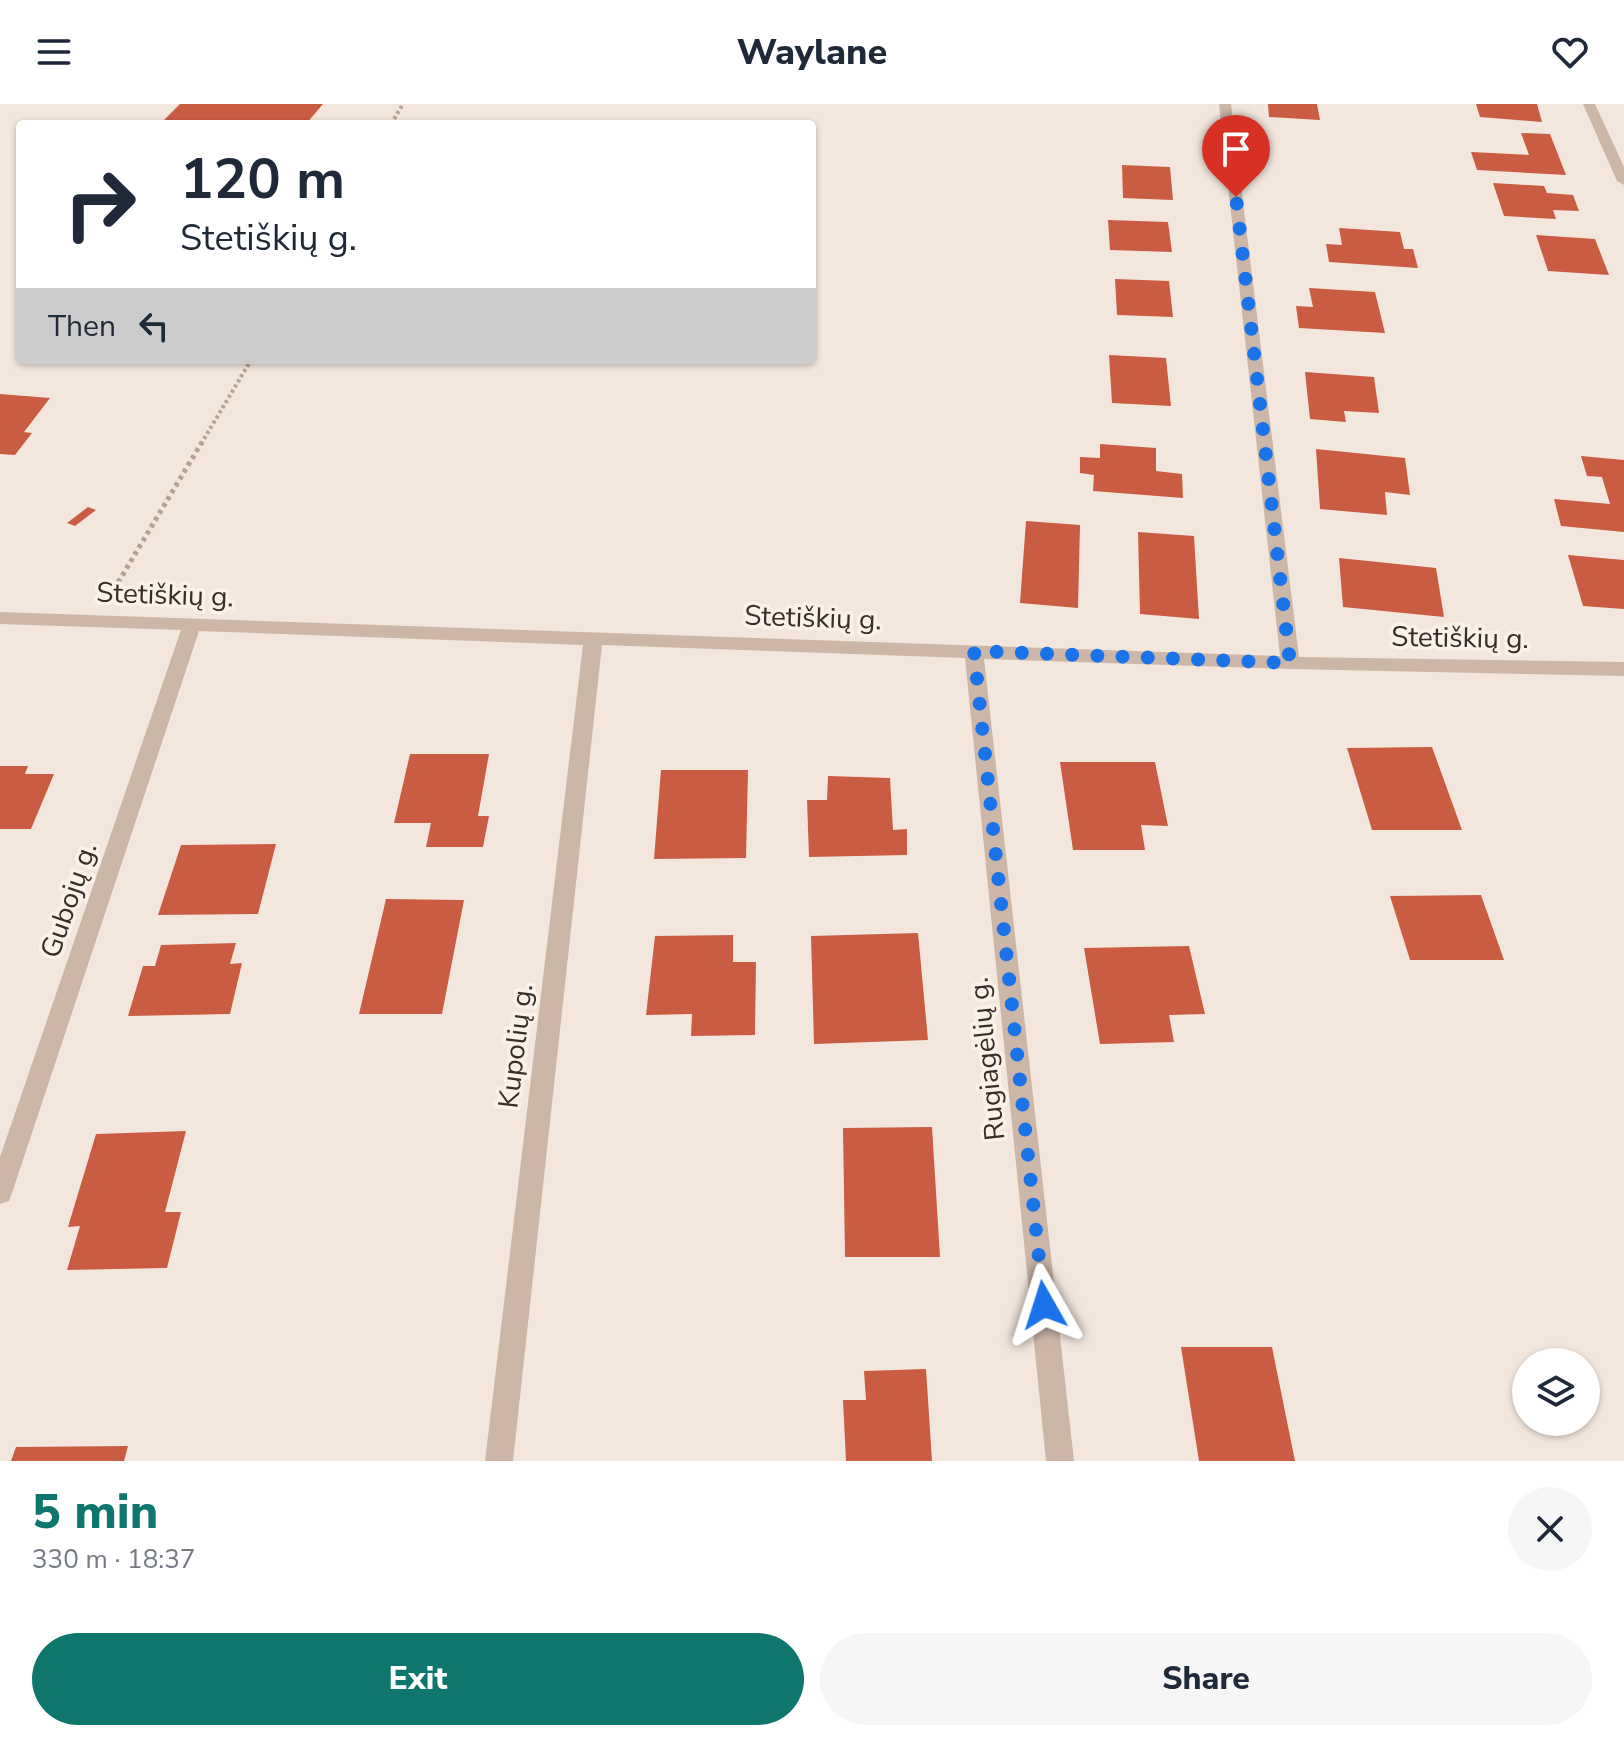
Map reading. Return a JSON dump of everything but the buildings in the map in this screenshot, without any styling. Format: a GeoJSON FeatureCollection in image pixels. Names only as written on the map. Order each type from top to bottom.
{"type":"FeatureCollection","features":[{"type":"Feature","properties":{"kind":"street"},"geometry":{"type":"LineString","coordinates":[[1225,104],[1290,663]]}},
{"type":"Feature","properties":{"kind":"street"},"geometry":{"type":"LineString","coordinates":[[1589,104],[1624,181]]}},
{"type":"Feature","properties":{"kind":"street"},"geometry":{"type":"LineString","coordinates":[[1605,140],[1624,141]]}},
{"type":"Feature","properties":{"kind":"street","name":"Stetiškių g."},"geometry":{"type":"LineString","coordinates":[[0,618],[1290,663],[1624,669]]}},
{"type":"Feature","properties":{"kind":"street","name":"Gubojų g."},"geometry":{"type":"LineString","coordinates":[[0,1193],[192,624]]}},
{"type":"Feature","properties":{"kind":"street","name":"Kupolių g."},"geometry":{"type":"LineString","coordinates":[[499,1461],[593,639]]}},
{"type":"Feature","properties":{"kind":"street","name":"Rugiagėlių g."},"geometry":{"type":"LineString","coordinates":[[974,651],[1060,1461]]}},
{"type":"Feature","properties":{"kind":"path"},"geometry":{"type":"LineString","coordinates":[[96,620],[249,364]]}},
{"type":"Feature","properties":{"kind":"route"},"geometry":{"type":"LineString","coordinates":[[1044,1305],[974,651],[1290,663],[1236,197]]}}]}
